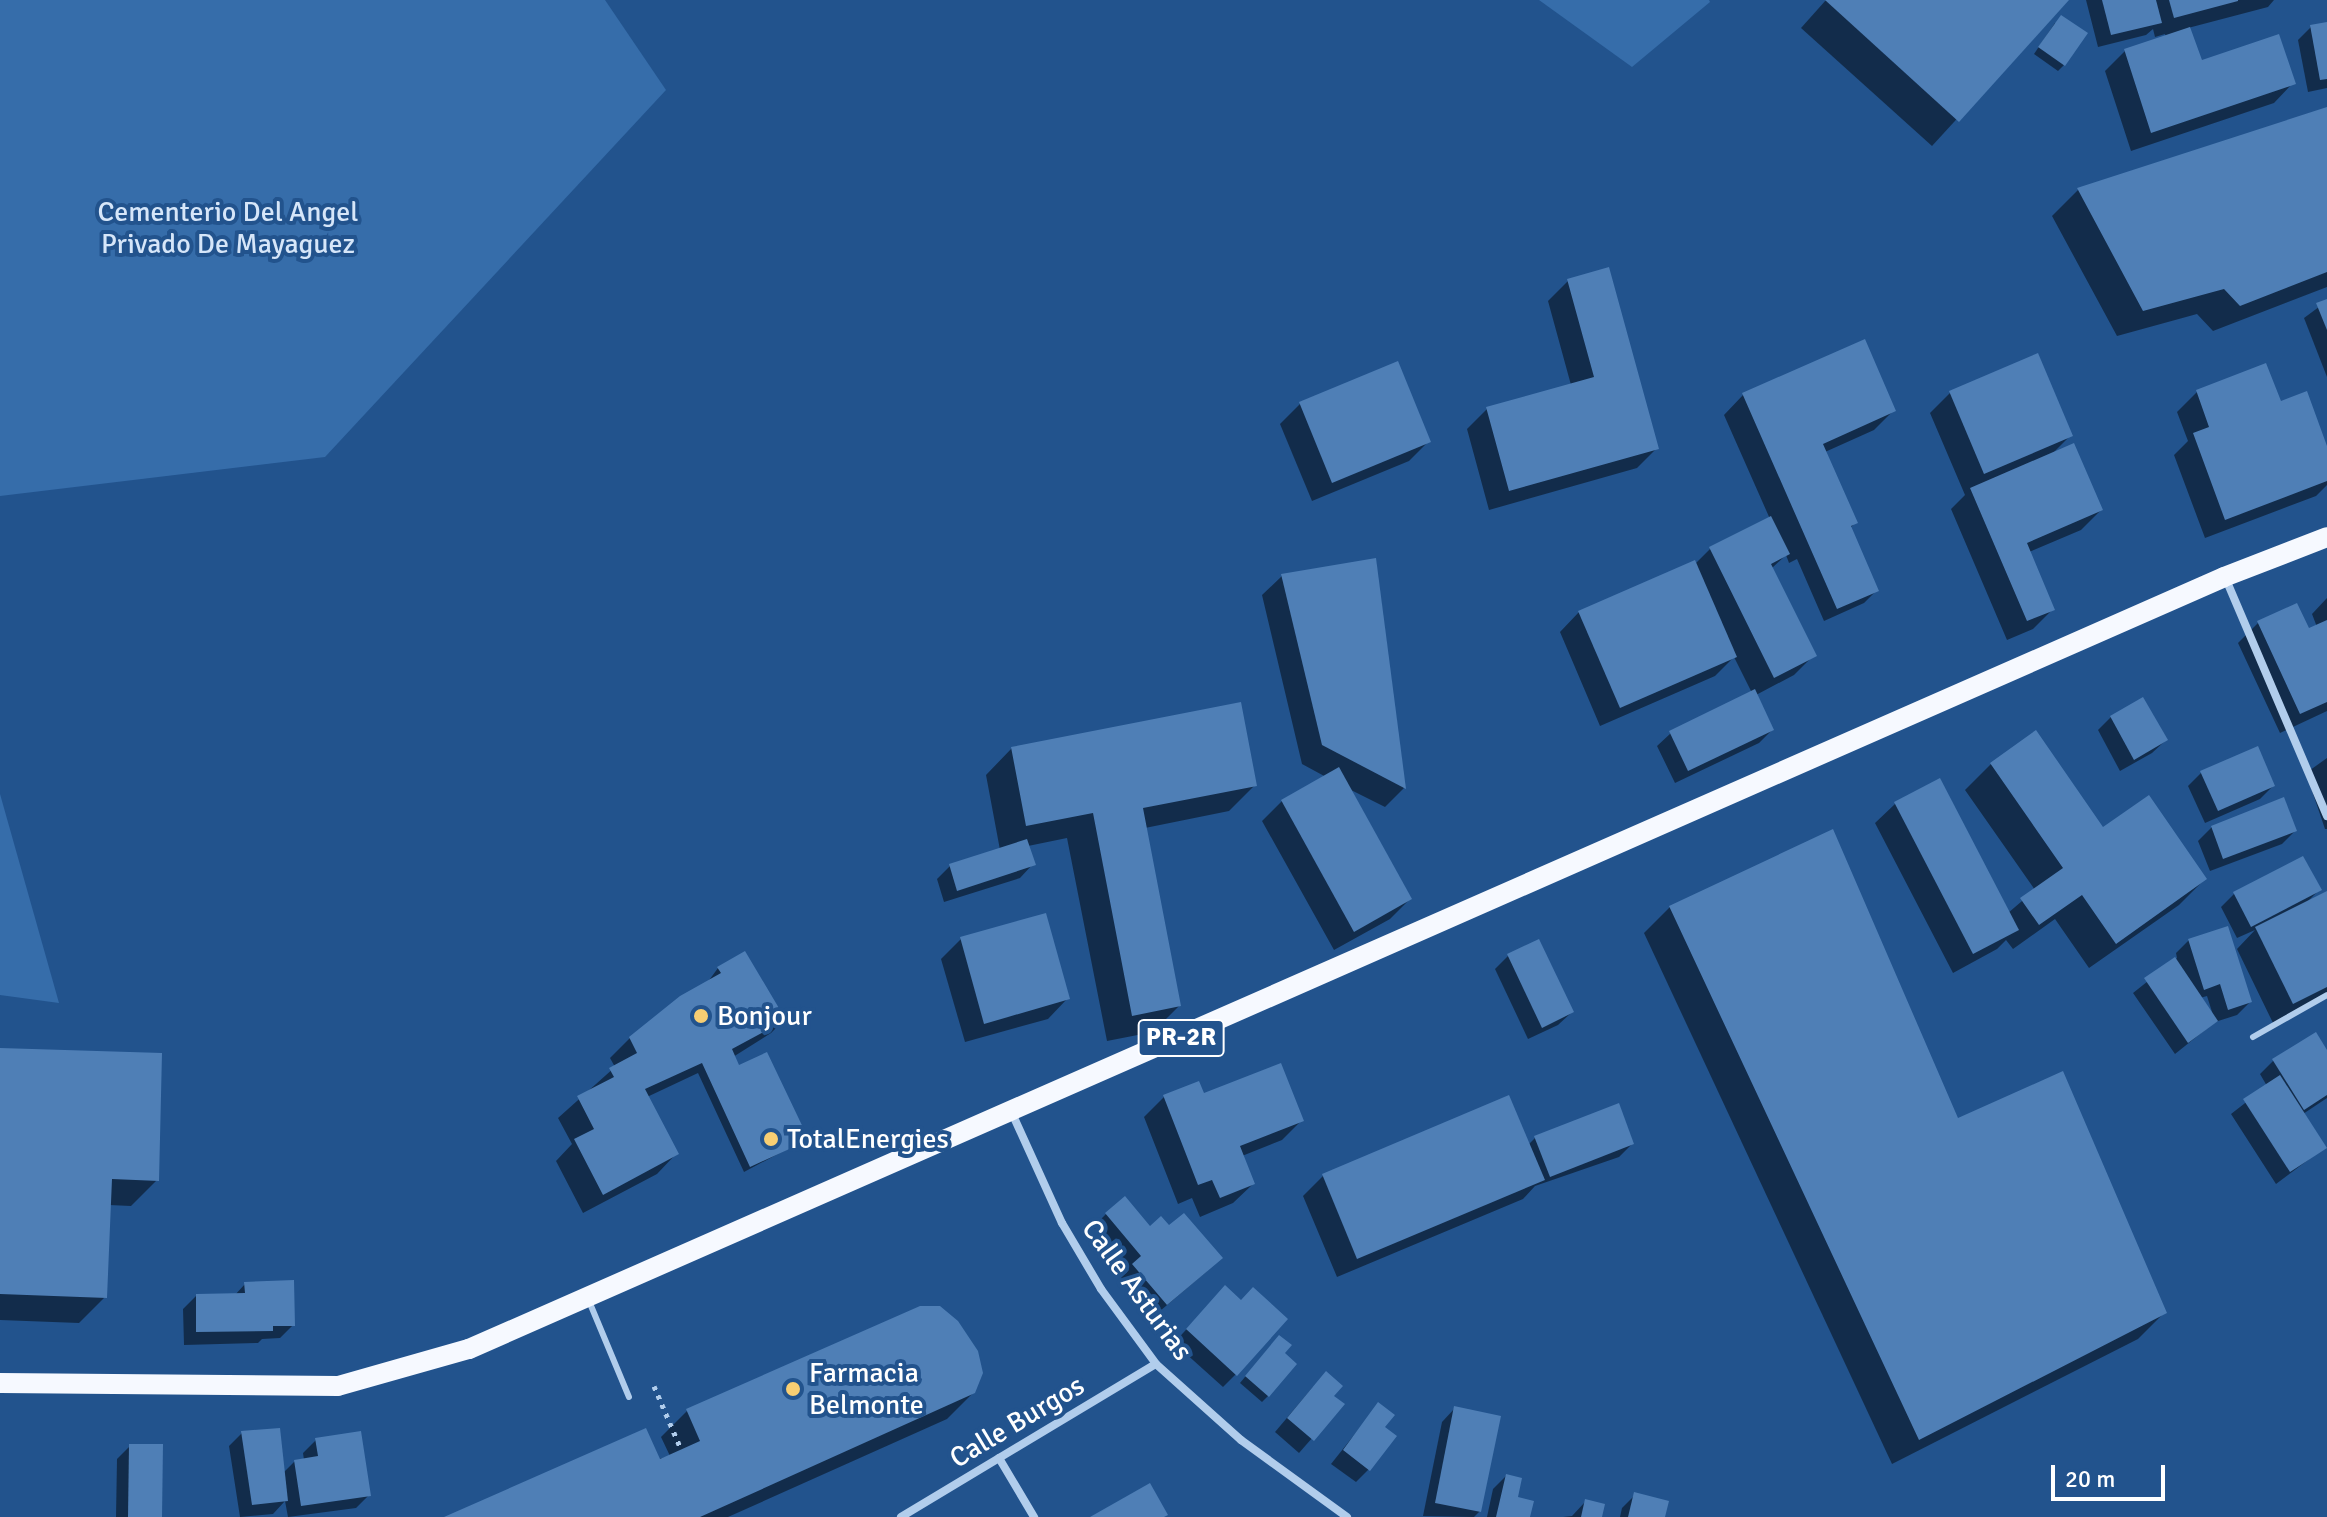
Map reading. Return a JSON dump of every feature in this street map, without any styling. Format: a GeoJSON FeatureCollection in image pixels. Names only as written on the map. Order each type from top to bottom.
{"type":"FeatureCollection","features":[{"type":"Feature","properties":{"kind":"main road","name":"PR-2R"},"geometry":{"type":"LineString","coordinates":[[0,1383],[338,1386],[469,1349],[2224,577],[2327,537]]}},
{"type":"Feature","properties":{"kind":"street"},"geometry":{"type":"LineString","coordinates":[[2224,577],[2327,816]]}},
{"type":"Feature","properties":{"kind":"street","name":"Calle Asturias"},"geometry":{"type":"LineString","coordinates":[[1011,1113],[1062,1223],[1101,1289],[1156,1364],[1241,1440],[1347,1517]]}},
{"type":"Feature","properties":{"kind":"street","name":"Calle Burgos"},"geometry":{"type":"LineString","coordinates":[[901,1517],[1156,1364]]}},
{"type":"Feature","properties":{"kind":"street"},"geometry":{"type":"LineString","coordinates":[[999,1458],[1034,1517]]}},
{"type":"Feature","properties":{"kind":"lane"},"geometry":{"type":"LineString","coordinates":[[2253,1037],[2327,995]]}},
{"type":"Feature","properties":{"kind":"lane"},"geometry":{"type":"LineString","coordinates":[[588,1297],[629,1397]]}},
{"type":"Feature","properties":{"kind":"path"},"geometry":{"type":"LineString","coordinates":[[654,1386],[681,1449]]}},
{"type":"Feature","properties":{"kind":"green space","name":"Cementerio Del Angel Privado De Mayaguez"},"geometry":{"type":"Polygon","coordinates":[[[0,0],[605,0],[666,90],[325,457],[0,496],[0,0]]]}},
{"type":"Feature","properties":{"kind":"green space"},"geometry":{"type":"Polygon","coordinates":[[[1539,0],[1709,0],[1710,2],[1632,67],[1539,0]]]}},
{"type":"Feature","properties":{"kind":"green space"},"geometry":{"type":"Polygon","coordinates":[[[0,794],[59,1003],[0,995],[0,794]]]}},
{"type":"Feature","properties":{"kind":"building"},"geometry":{"type":"Polygon","coordinates":[[[1825,0],[2069,0],[1959,122],[1825,0]]]}},
{"type":"Feature","properties":{"kind":"building"},"geometry":{"type":"Polygon","coordinates":[[[2102,0],[2156,0],[2162,23],[2111,35],[2102,0]]]}},
{"type":"Feature","properties":{"kind":"building"},"geometry":{"type":"Polygon","coordinates":[[[2169,0],[2238,0],[2238,1],[2174,18],[2169,0]]]}},
{"type":"Feature","properties":{"kind":"building"},"geometry":{"type":"Polygon","coordinates":[[[2061,15],[2088,33],[2065,66],[2038,47],[2061,15]]]}},
{"type":"Feature","properties":{"kind":"building"},"geometry":{"type":"Polygon","coordinates":[[[2327,22],[2327,79],[2320,80],[2310,25],[2327,22]]]}},
{"type":"Feature","properties":{"kind":"building"},"geometry":{"type":"Polygon","coordinates":[[[2190,27],[2202,60],[2279,34],[2296,84],[2151,133],[2124,49],[2190,27]]]}},
{"type":"Feature","properties":{"kind":"building"},"geometry":{"type":"Polygon","coordinates":[[[2327,107],[2327,272],[2240,306],[2224,289],[2143,311],[2077,188],[2327,107]]]}},
{"type":"Feature","properties":{"kind":"building"},"geometry":{"type":"Polygon","coordinates":[[[1609,267],[1659,449],[1509,491],[1486,407],[1594,377],[1567,279],[1609,267]]]}},
{"type":"Feature","properties":{"kind":"building"},"geometry":{"type":"Polygon","coordinates":[[[2327,299],[2327,330],[2316,303],[2327,299]]]}},
{"type":"Feature","properties":{"kind":"building"},"geometry":{"type":"Polygon","coordinates":[[[1865,339],[1896,411],[1823,444],[1858,523],[1851,526],[1879,591],[1837,609],[1742,393],[1865,339]]]}},
{"type":"Feature","properties":{"kind":"building"},"geometry":{"type":"Polygon","coordinates":[[[2038,353],[2073,436],[1984,474],[1949,391],[2038,353]]]}},
{"type":"Feature","properties":{"kind":"building"},"geometry":{"type":"Polygon","coordinates":[[[1398,361],[1431,442],[1332,483],[1299,402],[1398,361]]]}},
{"type":"Feature","properties":{"kind":"building"},"geometry":{"type":"Polygon","coordinates":[[[2266,363],[2281,401],[2307,391],[2327,446],[2327,481],[2225,520],[2193,433],[2209,427],[2196,390],[2266,363]]]}},
{"type":"Feature","properties":{"kind":"building"},"geometry":{"type":"Polygon","coordinates":[[[2074,443],[2103,510],[2027,543],[2055,610],[2027,621],[1970,488],[2074,443]]]}},
{"type":"Feature","properties":{"kind":"building"},"geometry":{"type":"Polygon","coordinates":[[[1771,516],[1790,554],[1771,564],[1817,656],[1774,678],[1709,547],[1771,516]]]}},
{"type":"Feature","properties":{"kind":"building"},"geometry":{"type":"Polygon","coordinates":[[[1376,558],[1406,789],[1322,745],[1281,574],[1376,558]]]}},
{"type":"Feature","properties":{"kind":"building"},"geometry":{"type":"Polygon","coordinates":[[[1695,560],[1737,657],[1620,708],[1578,611],[1695,560]]]}},
{"type":"Feature","properties":{"kind":"building"},"geometry":{"type":"Polygon","coordinates":[[[2297,603],[2309,628],[2327,620],[2327,702],[2300,714],[2257,621],[2297,603]]]}},
{"type":"Feature","properties":{"kind":"building"},"geometry":{"type":"Polygon","coordinates":[[[1755,689],[1774,730],[1688,771],[1669,731],[1755,689]]]}},
{"type":"Feature","properties":{"kind":"building"},"geometry":{"type":"Polygon","coordinates":[[[2143,697],[2168,740],[2134,760],[2110,716],[2143,697]]]}},
{"type":"Feature","properties":{"kind":"building"},"geometry":{"type":"Polygon","coordinates":[[[1241,702],[1257,786],[1143,808],[1181,1006],[1132,1016],[1093,813],[1026,826],[1011,747],[1241,702]]]}},
{"type":"Feature","properties":{"kind":"building"},"geometry":{"type":"Polygon","coordinates":[[[2036,730],[2103,827],[2149,795],[2207,879],[2116,944],[2082,895],[2039,925],[2020,898],[2063,868],[1990,763],[2036,730]]]}},
{"type":"Feature","properties":{"kind":"building"},"geometry":{"type":"Polygon","coordinates":[[[2258,746],[2275,786],[2218,811],[2200,771],[2258,746]]]}},
{"type":"Feature","properties":{"kind":"building"},"geometry":{"type":"Polygon","coordinates":[[[1339,767],[1412,899],[1354,932],[1281,800],[1339,767]]]}},
{"type":"Feature","properties":{"kind":"building"},"geometry":{"type":"Polygon","coordinates":[[[1940,778],[2019,930],[1973,954],[1894,802],[1940,778]]]}},
{"type":"Feature","properties":{"kind":"building"},"geometry":{"type":"Polygon","coordinates":[[[2284,797],[2297,831],[2223,859],[2211,826],[2284,797]]]}},
{"type":"Feature","properties":{"kind":"building"},"geometry":{"type":"Polygon","coordinates":[[[1833,829],[1958,1118],[2063,1071],[2167,1313],[1919,1440],[1669,906],[1833,829]]]}},
{"type":"Feature","properties":{"kind":"building"},"geometry":{"type":"Polygon","coordinates":[[[1027,839],[1036,865],[957,891],[949,864],[1027,839]]]}},
{"type":"Feature","properties":{"kind":"building"},"geometry":{"type":"Polygon","coordinates":[[[2303,856],[2322,890],[2251,927],[2233,892],[2303,856]]]}},
{"type":"Feature","properties":{"kind":"building"},"geometry":{"type":"Polygon","coordinates":[[[2327,891],[2327,987],[2293,1004],[2255,927],[2327,891]]]}},
{"type":"Feature","properties":{"kind":"building"},"geometry":{"type":"Polygon","coordinates":[[[1046,913],[1070,999],[984,1024],[960,937],[1046,913]]]}},
{"type":"Feature","properties":{"kind":"building"},"geometry":{"type":"Polygon","coordinates":[[[2228,926],[2252,1002],[2228,1010],[2220,984],[2204,990],[2188,939],[2228,926]]]}},
{"type":"Feature","properties":{"kind":"building"},"geometry":{"type":"Polygon","coordinates":[[[1539,939],[1574,1012],[1542,1028],[1507,954],[1539,939]]]}},
{"type":"Feature","properties":{"kind":"building"},"geometry":{"type":"Polygon","coordinates":[[[745,951],[786,1020],[732,1049],[739,1065],[767,1052],[809,1140],[750,1167],[702,1063],[645,1089],[679,1154],[603,1195],[574,1139],[594,1129],[577,1096],[614,1077],[609,1068],[637,1053],[629,1037],[680,996],[721,973],[717,967],[745,951]]]}},
{"type":"Feature","properties":{"kind":"building"},"geometry":{"type":"Polygon","coordinates":[[[2175,957],[2218,1021],[2188,1043],[2144,978],[2175,957]]]}},
{"type":"Feature","properties":{"kind":"building"},"geometry":{"type":"Polygon","coordinates":[[[2316,1032],[2327,1050],[2327,1095],[2304,1110],[2272,1059],[2316,1032]]]}},
{"type":"Feature","properties":{"kind":"building"},"geometry":{"type":"Polygon","coordinates":[[[0,1048],[162,1053],[159,1181],[112,1179],[107,1298],[0,1294],[0,1048]]]}},
{"type":"Feature","properties":{"kind":"building"},"geometry":{"type":"Polygon","coordinates":[[[1281,1063],[1304,1121],[1240,1146],[1255,1184],[1220,1198],[1212,1180],[1198,1185],[1163,1095],[1199,1081],[1204,1093],[1281,1063]]]}},
{"type":"Feature","properties":{"kind":"building"},"geometry":{"type":"Polygon","coordinates":[[[2280,1075],[2327,1148],[2290,1172],[2243,1099],[2280,1075]]]}},
{"type":"Feature","properties":{"kind":"building"},"geometry":{"type":"Polygon","coordinates":[[[1509,1095],[1545,1180],[1357,1259],[1322,1174],[1509,1095]]]}},
{"type":"Feature","properties":{"kind":"building"},"geometry":{"type":"Polygon","coordinates":[[[1619,1103],[1634,1144],[1550,1177],[1534,1136],[1619,1103]]]}},
{"type":"Feature","properties":{"kind":"building"},"geometry":{"type":"Polygon","coordinates":[[[1125,1196],[1150,1226],[1161,1216],[1169,1225],[1184,1213],[1223,1258],[1167,1305],[1132,1264],[1141,1256],[1105,1213],[1125,1196]]]}},
{"type":"Feature","properties":{"kind":"building"},"geometry":{"type":"Polygon","coordinates":[[[294,1280],[295,1326],[273,1326],[273,1331],[196,1332],[196,1294],[245,1293],[244,1282],[294,1280]]]}},
{"type":"Feature","properties":{"kind":"building"},"geometry":{"type":"Polygon","coordinates":[[[1225,1285],[1241,1300],[1253,1287],[1288,1319],[1237,1376],[1186,1329],[1225,1285]]]}},
{"type":"Feature","properties":{"kind":"building"},"geometry":{"type":"Polygon","coordinates":[[[920,1306],[940,1306],[958,1321],[978,1351],[983,1373],[975,1393],[700,1517],[444,1517],[646,1428],[660,1459],[700,1441],[686,1409],[920,1306]]]}},
{"type":"Feature","properties":{"kind":"building"},"geometry":{"type":"Polygon","coordinates":[[[1279,1335],[1292,1345],[1285,1353],[1297,1364],[1269,1397],[1245,1376],[1279,1335]]]}},
{"type":"Feature","properties":{"kind":"building"},"geometry":{"type":"Polygon","coordinates":[[[1326,1371],[1343,1386],[1334,1396],[1345,1404],[1314,1441],[1287,1418],[1326,1371]]]}},
{"type":"Feature","properties":{"kind":"building"},"geometry":{"type":"Polygon","coordinates":[[[1378,1402],[1395,1415],[1385,1427],[1397,1436],[1370,1471],[1343,1450],[1378,1402]]]}},
{"type":"Feature","properties":{"kind":"building"},"geometry":{"type":"Polygon","coordinates":[[[1454,1406],[1501,1416],[1481,1512],[1435,1503],[1454,1406]]]}},
{"type":"Feature","properties":{"kind":"building"},"geometry":{"type":"Polygon","coordinates":[[[280,1428],[288,1501],[252,1505],[241,1431],[280,1428]]]}},
{"type":"Feature","properties":{"kind":"building"},"geometry":{"type":"Polygon","coordinates":[[[361,1431],[371,1496],[301,1506],[294,1460],[318,1456],[315,1438],[361,1431]]]}},
{"type":"Feature","properties":{"kind":"building"},"geometry":{"type":"Polygon","coordinates":[[[129,1444],[163,1444],[162,1517],[128,1517],[129,1444]]]}},
{"type":"Feature","properties":{"kind":"building"},"geometry":{"type":"Polygon","coordinates":[[[1506,1474],[1522,1478],[1518,1497],[1534,1501],[1530,1517],[1496,1517],[1506,1474]]]}},
{"type":"Feature","properties":{"kind":"building"},"geometry":{"type":"Polygon","coordinates":[[[1150,1483],[1168,1515],[1090,1517],[1150,1483]]]}},
{"type":"Feature","properties":{"kind":"building"},"geometry":{"type":"Polygon","coordinates":[[[1634,1492],[1669,1501],[1665,1517],[1628,1517],[1634,1492]]]}},
{"type":"Feature","properties":{"kind":"building"},"geometry":{"type":"Polygon","coordinates":[[[1585,1499],[1605,1504],[1602,1517],[1581,1517],[1585,1499]]]}},
{"type":"Feature","properties":{"kind":"place","name":"Bonjour"},"geometry":{"type":"Point","coordinates":[701,1016]}},
{"type":"Feature","properties":{"kind":"place","name":"TotalEnergies"},"geometry":{"type":"Point","coordinates":[771,1139]}},
{"type":"Feature","properties":{"kind":"place","name":"Farmacia Belmonte"},"geometry":{"type":"Point","coordinates":[793,1389]}}]}
